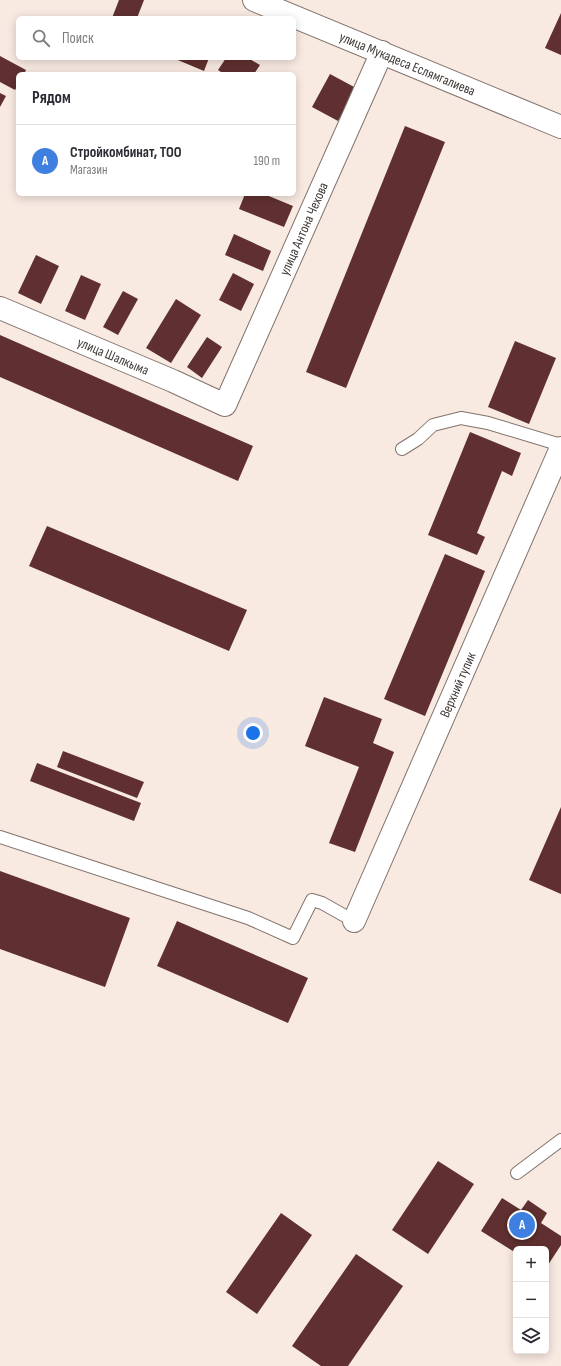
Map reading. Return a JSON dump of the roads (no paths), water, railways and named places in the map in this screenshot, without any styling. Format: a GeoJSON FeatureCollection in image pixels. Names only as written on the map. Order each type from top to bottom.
{"type":"FeatureCollection","features":[{"type":"Feature","properties":{"kind":"street","name":"улица Мукадеса Еслямгалиева"},"geometry":{"type":"LineString","coordinates":[[254,0],[293,16]]}},
{"type":"Feature","properties":{"kind":"street","name":"улица Мукадеса Еслямгалиева"},"geometry":{"type":"LineString","coordinates":[[296,17],[561,127]]}},
{"type":"Feature","properties":{"kind":"street","name":"улица Антона Чехова"},"geometry":{"type":"LineString","coordinates":[[225,405],[382,52]]}},
{"type":"Feature","properties":{"kind":"street","name":"улица Шалкыма"},"geometry":{"type":"LineString","coordinates":[[0,308],[173,381],[225,405]]}},
{"type":"Feature","properties":{"kind":"street","name":"Верхний тупик"},"geometry":{"type":"LineString","coordinates":[[354,921],[561,447]]}},
{"type":"Feature","properties":{"kind":"lane"},"geometry":{"type":"LineString","coordinates":[[402,449],[418,439],[433,425],[461,418],[488,423],[561,447]]}},
{"type":"Feature","properties":{"kind":"lane"},"geometry":{"type":"LineString","coordinates":[[0,837],[248,918],[293,938],[312,900],[322,903],[354,921]]}},
{"type":"Feature","properties":{"kind":"lane"},"geometry":{"type":"LineString","coordinates":[[517,1173],[561,1140]]}},
{"type":"Feature","properties":{"kind":"place","name":"Стройкомбинат, ТОО"},"geometry":{"type":"Point","coordinates":[522,1225]}}]}
